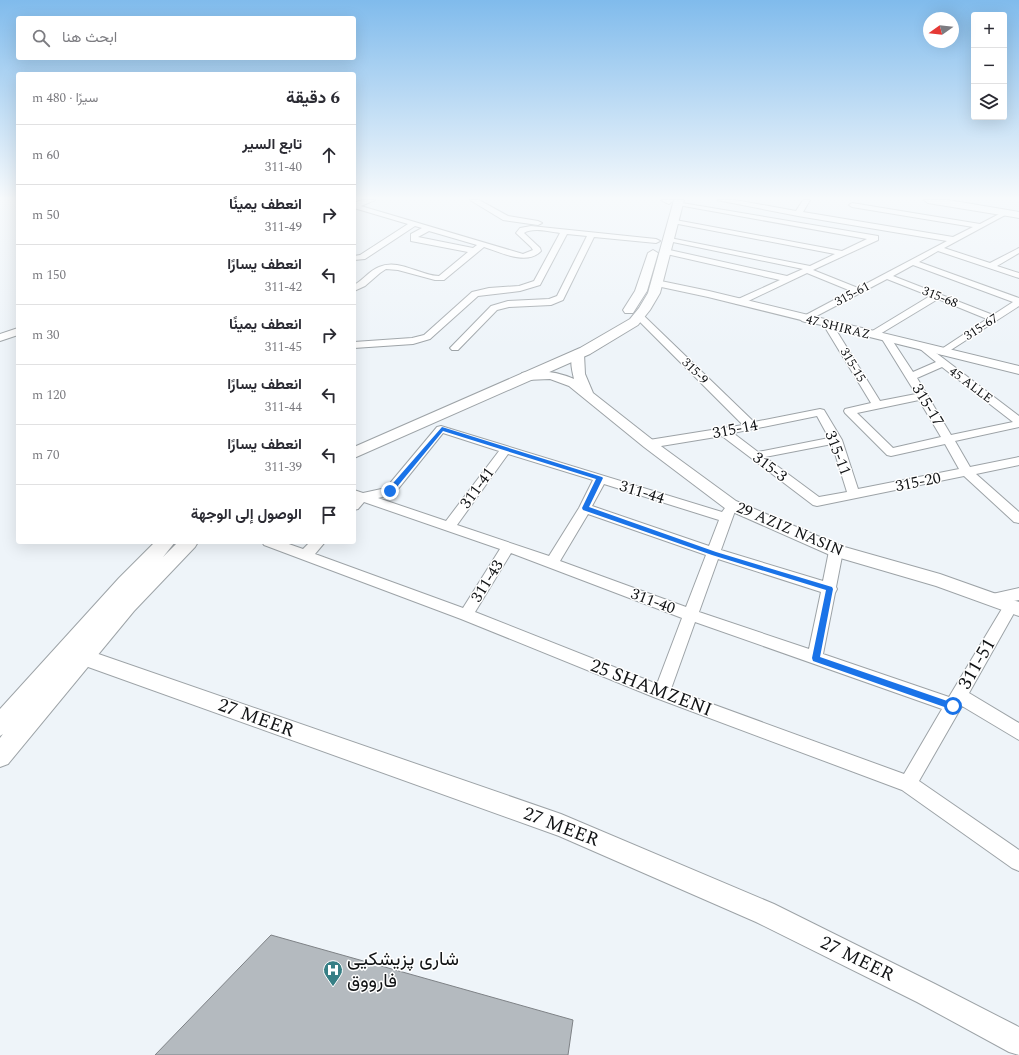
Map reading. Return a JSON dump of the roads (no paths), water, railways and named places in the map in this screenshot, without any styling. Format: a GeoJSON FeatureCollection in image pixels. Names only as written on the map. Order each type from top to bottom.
{"type":"FeatureCollection","features":[{"type":"Feature","properties":{"kind":"main road"},"geometry":{"type":"LineString","coordinates":[[356,452],[420,416],[575,345],[622,318],[634,304],[655,264],[660,249]]}},
{"type":"Feature","properties":{"kind":"main road"},"geometry":{"type":"LineString","coordinates":[[356,439],[526,376],[606,341],[634,322],[639,316],[655,288],[655,264]]}},
{"type":"Feature","properties":{"kind":"main road"},"geometry":{"type":"LineString","coordinates":[[0,725],[126,583],[164,544]]}},
{"type":"Feature","properties":{"kind":"main road"},"geometry":{"type":"LineString","coordinates":[[0,739],[109,615],[157,573],[187,544]]}},
{"type":"Feature","properties":{"kind":"main road"},"geometry":{"type":"LineString","coordinates":[[0,756],[157,573]]}},
{"type":"Feature","properties":{"kind":"street"},"geometry":{"type":"LineString","coordinates":[[356,258],[362,257],[374,249]]}},
{"type":"Feature","properties":{"kind":"street"},"geometry":{"type":"LineString","coordinates":[[465,249],[474,251]]}},
{"type":"Feature","properties":{"kind":"street"},"geometry":{"type":"LineString","coordinates":[[500,249],[528,256],[535,253],[537,249]]}},
{"type":"Feature","properties":{"kind":"street"},"geometry":{"type":"LineString","coordinates":[[356,345],[414,341],[427,337],[475,294],[520,288],[537,283],[555,249]]}},
{"type":"Feature","properties":{"kind":"street"},"geometry":{"type":"LineString","coordinates":[[455,348],[494,308],[508,304],[551,302],[560,298],[584,249]]}},
{"type":"Feature","properties":{"kind":"street"},"geometry":{"type":"LineString","coordinates":[[687,249],[788,279]]}},
{"type":"Feature","properties":{"kind":"street"},"geometry":{"type":"LineString","coordinates":[[701,249],[808,269],[859,291]]}},
{"type":"Feature","properties":{"kind":"street"},"geometry":{"type":"LineString","coordinates":[[822,249],[842,253]]}},
{"type":"Feature","properties":{"kind":"street"},"geometry":{"type":"LineString","coordinates":[[739,302],[850,249]]}},
{"type":"Feature","properties":{"kind":"street","name":"315-61"},"geometry":{"type":"LineString","coordinates":[[805,319],[939,249]]}},
{"type":"Feature","properties":{"kind":"street"},"geometry":{"type":"LineString","coordinates":[[940,249],[1019,276]]}},
{"type":"Feature","properties":{"kind":"street"},"geometry":{"type":"LineString","coordinates":[[356,287],[383,268],[391,267],[435,278],[441,278],[474,251]]}},
{"type":"Feature","properties":{"kind":"street"},"geometry":{"type":"LineString","coordinates":[[990,266],[1017,253]]}},
{"type":"Feature","properties":{"kind":"street"},"geometry":{"type":"LineString","coordinates":[[913,262],[1019,301]]}},
{"type":"Feature","properties":{"kind":"street","name":"315-68"},"geometry":{"type":"LineString","coordinates":[[887,276],[993,318]]}},
{"type":"Feature","properties":{"kind":"street","name":"47 SHIRAZ"},"geometry":{"type":"LineString","coordinates":[[655,288],[688,289],[924,348],[943,358],[1019,370]]}},
{"type":"Feature","properties":{"kind":"street"},"geometry":{"type":"LineString","coordinates":[[872,335],[937,296]]}},
{"type":"Feature","properties":{"kind":"street","name":"315-67"},"geometry":{"type":"LineString","coordinates":[[911,377],[943,358],[993,318],[1019,301]]}},
{"type":"Feature","properties":{"kind":"street","name":"315-9"},"geometry":{"type":"LineString","coordinates":[[639,316],[751,426]]}},
{"type":"Feature","properties":{"kind":"street","name":"315-15"},"geometry":{"type":"LineString","coordinates":[[828,324],[877,405]]}},
{"type":"Feature","properties":{"kind":"street"},"geometry":{"type":"LineString","coordinates":[[0,338],[16,332]]}},
{"type":"Feature","properties":{"kind":"street"},"geometry":{"type":"LineString","coordinates":[[0,342],[16,336]]}},
{"type":"Feature","properties":{"kind":"street","name":"315-17"},"geometry":{"type":"LineString","coordinates":[[887,339],[967,472],[1019,519]]}},
{"type":"Feature","properties":{"kind":"street","name":"29 AZIZ NASIN"},"geometry":{"type":"LineString","coordinates":[[578,354],[577,365],[579,376],[589,394]]}},
{"type":"Feature","properties":{"kind":"street","name":"45 ALLE"},"geometry":{"type":"LineString","coordinates":[[943,358],[1019,422]]}},
{"type":"Feature","properties":{"kind":"street","name":"29 AZIZ NASIN"},"geometry":{"type":"LineString","coordinates":[[526,376],[542,375],[562,378],[574,383],[729,512],[836,551],[940,581],[993,600],[1016,603]]}},
{"type":"Feature","properties":{"kind":"street"},"geometry":{"type":"LineString","coordinates":[[922,396],[849,411],[891,452],[1019,422]]}},
{"type":"Feature","properties":{"kind":"street","name":"315-14"},"geometry":{"type":"LineString","coordinates":[[649,444],[724,432],[820,412]]}},
{"type":"Feature","properties":{"kind":"street","name":"315-11"},"geometry":{"type":"LineString","coordinates":[[820,412],[836,440],[854,495]]}},
{"type":"Feature","properties":{"kind":"street","name":"311-44"},"geometry":{"type":"LineString","coordinates":[[357,499],[390,491],[442,429],[600,478],[729,512]]}},
{"type":"Feature","properties":{"kind":"street","name":"315-3"},"geometry":{"type":"LineString","coordinates":[[724,432],[817,502]]}},
{"type":"Feature","properties":{"kind":"street"},"geometry":{"type":"LineString","coordinates":[[754,456],[836,440]]}},
{"type":"Feature","properties":{"kind":"street","name":"311-41"},"geometry":{"type":"LineString","coordinates":[[448,527],[506,449]]}},
{"type":"Feature","properties":{"kind":"street","name":"315-20"},"geometry":{"type":"LineString","coordinates":[[817,502],[1019,460]]}},
{"type":"Feature","properties":{"kind":"street"},"geometry":{"type":"LineString","coordinates":[[552,563],[585,508],[600,478]]}},
{"type":"Feature","properties":{"kind":"street","name":"311-40"},"geometry":{"type":"LineString","coordinates":[[357,499],[508,547],[691,615],[815,658],[956,701],[1019,732]]}},
{"type":"Feature","properties":{"kind":"street"},"geometry":{"type":"LineString","coordinates":[[585,508],[714,554],[830,589]]}},
{"type":"Feature","properties":{"kind":"street"},"geometry":{"type":"LineString","coordinates":[[662,693],[729,512]]}},
{"type":"Feature","properties":{"kind":"street","name":"25 SHAMZENI"},"geometry":{"type":"LineString","coordinates":[[275,544],[466,615],[662,693],[908,784],[1019,861]]}},
{"type":"Feature","properties":{"kind":"street"},"geometry":{"type":"LineString","coordinates":[[305,555],[316,544]]}},
{"type":"Feature","properties":{"kind":"street","name":"311-43"},"geometry":{"type":"LineString","coordinates":[[466,615],[508,547]]}},
{"type":"Feature","properties":{"kind":"street"},"geometry":{"type":"LineString","coordinates":[[815,658],[830,589],[836,551]]}},
{"type":"Feature","properties":{"kind":"street","name":"311-51"},"geometry":{"type":"LineString","coordinates":[[908,784],[956,701],[1016,603]]}},
{"type":"Feature","properties":{"kind":"street","name":"27 MEER"},"geometry":{"type":"LineString","coordinates":[[84,657],[561,825],[765,913],[926,993],[1019,1042]]}},
{"type":"Feature","properties":{"kind":"place","name":"شاری پزیشکیی فارووق"},"geometry":{"type":"Point","coordinates":[333,987]}}]}
